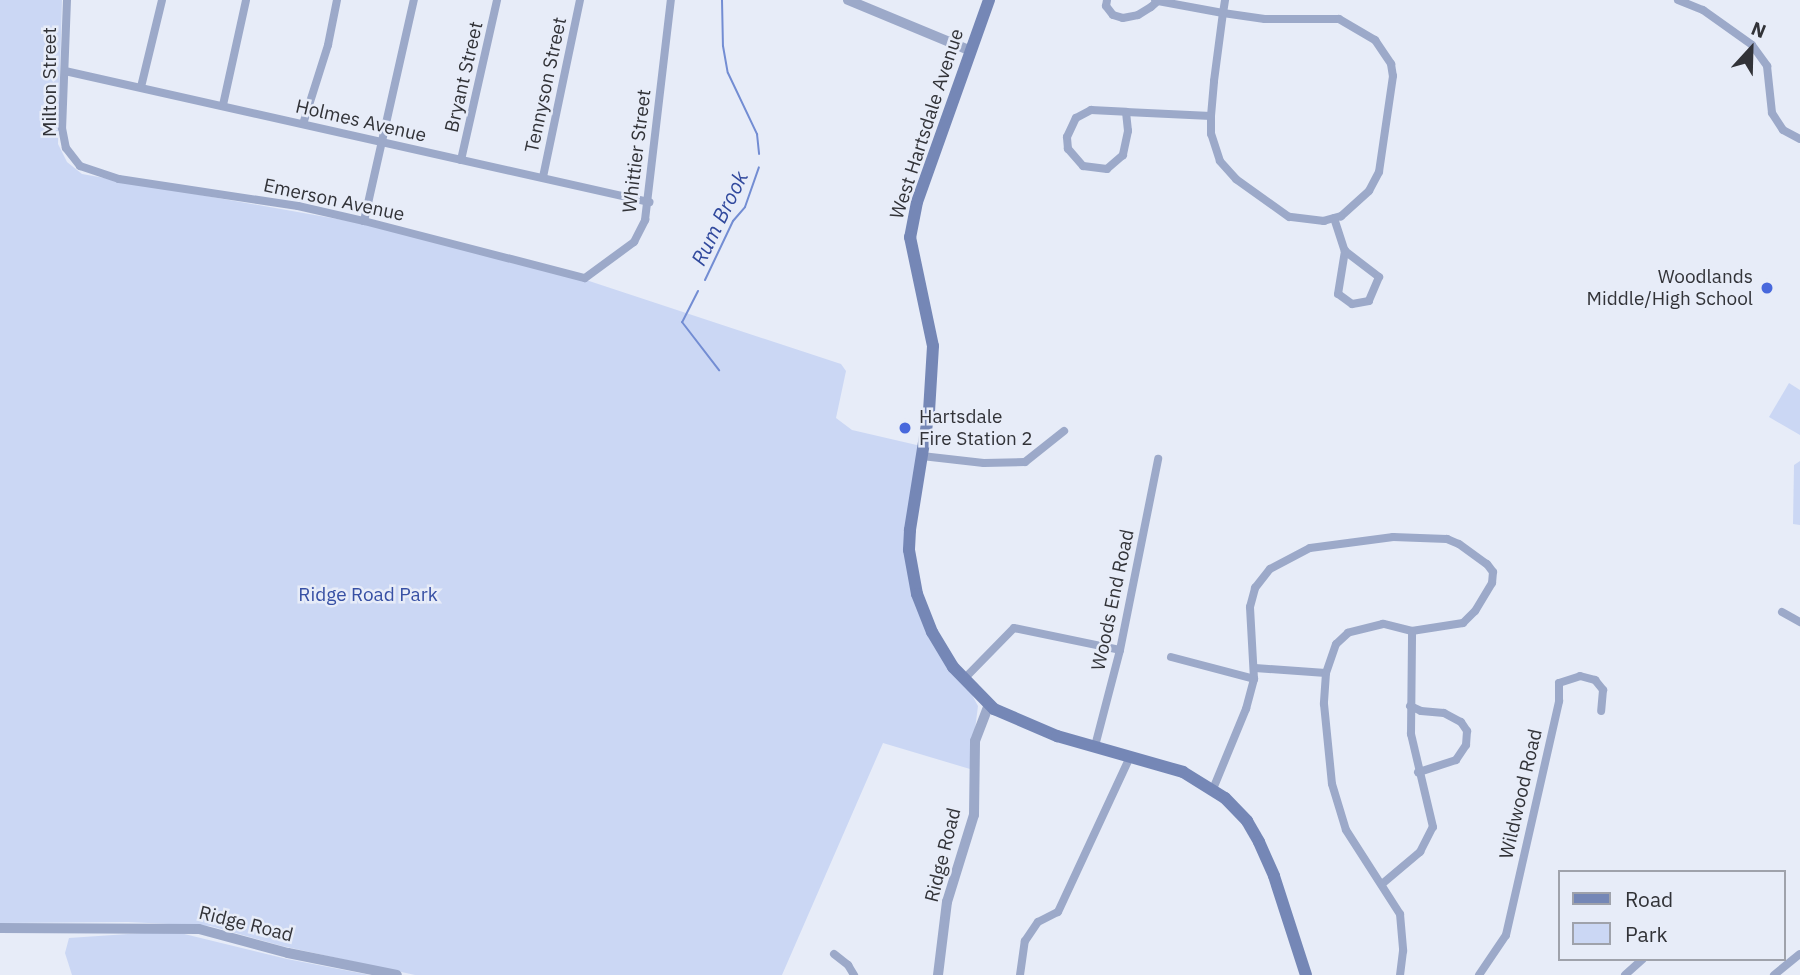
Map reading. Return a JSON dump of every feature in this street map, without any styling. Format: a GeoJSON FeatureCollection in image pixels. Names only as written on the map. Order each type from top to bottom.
{"type":"FeatureCollection","features":[{"type":"Feature","properties":{"kind":"main road","name":"West Hartsdale Avenue"},"geometry":{"type":"LineString","coordinates":[[989,0],[917,202],[911,237],[933,346],[933,376],[910,530],[912,579],[932,632],[953,667],[989,704],[1027,724],[1183,772],[1213,789],[1247,821],[1274,876],[1306,975]]}},
{"type":"Feature","properties":{"kind":"street","name":"Milton Street"},"geometry":{"type":"LineString","coordinates":[[67,0],[62,128],[66,148],[76,162]]}},
{"type":"Feature","properties":{"kind":"street"},"geometry":{"type":"LineString","coordinates":[[141,87],[162,0]]}},
{"type":"Feature","properties":{"kind":"street"},"geometry":{"type":"LineString","coordinates":[[223,105],[246,0]]}},
{"type":"Feature","properties":{"kind":"street"},"geometry":{"type":"LineString","coordinates":[[303,124],[328,45],[337,0]]}},
{"type":"Feature","properties":{"kind":"street"},"geometry":{"type":"LineString","coordinates":[[363,220],[414,0]]}},
{"type":"Feature","properties":{"kind":"street","name":"Bryant Street"},"geometry":{"type":"LineString","coordinates":[[461,160],[496,0]]}},
{"type":"Feature","properties":{"kind":"street","name":"Tennyson Street"},"geometry":{"type":"LineString","coordinates":[[543,177],[580,0]]}},
{"type":"Feature","properties":{"kind":"street","name":"Whittier Street"},"geometry":{"type":"LineString","coordinates":[[585,278],[634,242],[645,220],[671,0]]}},
{"type":"Feature","properties":{"kind":"street"},"geometry":{"type":"LineString","coordinates":[[848,0],[971,51]]}},
{"type":"Feature","properties":{"kind":"street"},"geometry":{"type":"LineString","coordinates":[[1107,0],[1106,6],[1113,15],[1123,18],[1138,15],[1157,0],[1223,13],[1265,19],[1339,19],[1367,33],[1387,58],[1393,76],[1392,93],[1379,172],[1369,191],[1354,208],[1334,218],[1301,220],[1289,217],[1236,179],[1214,148],[1210,116],[1223,13],[1225,0]]}},
{"type":"Feature","properties":{"kind":"street"},"geometry":{"type":"LineString","coordinates":[[1678,0],[1703,10],[1752,44],[1767,66],[1772,113],[1783,130],[1800,139]]}},
{"type":"Feature","properties":{"kind":"street","name":"Holmes Avenue"},"geometry":{"type":"LineString","coordinates":[[65,71],[649,202]]}},
{"type":"Feature","properties":{"kind":"street"},"geometry":{"type":"LineString","coordinates":[[1126,111],[1127,143],[1124,155],[1114,165],[1092,169],[1076,161],[1068,149],[1067,137],[1076,118],[1091,110],[1126,111],[1210,116]]}},
{"type":"Feature","properties":{"kind":"street","name":"Emerson Avenue"},"geometry":{"type":"LineString","coordinates":[[76,162],[95,173],[119,179],[298,206],[363,220],[585,278]]}},
{"type":"Feature","properties":{"kind":"street"},"geometry":{"type":"LineString","coordinates":[[1334,218],[1345,251],[1338,294],[1352,304],[1369,301],[1379,281],[1378,274],[1345,251]]}},
{"type":"Feature","properties":{"kind":"street"},"geometry":{"type":"LineString","coordinates":[[922,456],[984,463],[1025,462],[1064,431]]}},
{"type":"Feature","properties":{"kind":"street","name":"Woods End Road"},"geometry":{"type":"LineString","coordinates":[[1095,746],[1120,650],[1158,459]]}},
{"type":"Feature","properties":{"kind":"street"},"geometry":{"type":"LineString","coordinates":[[1213,789],[1246,709],[1254,679],[1250,617],[1255,588],[1270,569],[1310,548],[1393,537],[1436,537],[1459,544],[1487,564],[1493,572],[1492,583],[1475,611],[1463,623],[1412,631],[1383,624],[1348,633],[1336,644],[1326,673],[1325,721],[1332,784],[1341,818],[1366,863],[1382,884],[1403,925],[1400,975]]}},
{"type":"Feature","properties":{"kind":"street"},"geometry":{"type":"LineString","coordinates":[[1783,612],[1800,622]]}},
{"type":"Feature","properties":{"kind":"street"},"geometry":{"type":"LineString","coordinates":[[964,679],[1014,628],[1120,650]]}},
{"type":"Feature","properties":{"kind":"street"},"geometry":{"type":"LineString","coordinates":[[1382,884],[1420,852],[1428,843],[1433,827],[1418,772],[1410,706],[1412,631]]}},
{"type":"Feature","properties":{"kind":"street"},"geometry":{"type":"LineString","coordinates":[[1171,657],[1254,679]]}},
{"type":"Feature","properties":{"kind":"street"},"geometry":{"type":"LineString","coordinates":[[1255,668],[1326,673]]}},
{"type":"Feature","properties":{"kind":"street","name":"Wildwood Road"},"geometry":{"type":"LineString","coordinates":[[1479,975],[1506,934],[1559,701],[1559,682],[1580,677],[1595,680],[1603,690],[1601,711]]}},
{"type":"Feature","properties":{"kind":"street","name":"Ridge Road"},"geometry":{"type":"LineString","coordinates":[[938,975],[949,893],[970,837],[974,815],[975,741],[989,704]]}},
{"type":"Feature","properties":{"kind":"street"},"geometry":{"type":"LineString","coordinates":[[1410,706],[1421,711],[1444,713],[1461,722],[1467,731],[1466,745],[1456,760],[1418,772]]}},
{"type":"Feature","properties":{"kind":"street"},"geometry":{"type":"LineString","coordinates":[[1020,975],[1025,941],[1038,922],[1058,912],[1130,757]]}},
{"type":"Feature","properties":{"kind":"street","name":"Ridge Road"},"geometry":{"type":"LineString","coordinates":[[0,928],[199,929],[288,953],[397,975]]}},
{"type":"Feature","properties":{"kind":"street"},"geometry":{"type":"LineString","coordinates":[[834,954],[848,965],[853,975]]}},
{"type":"Feature","properties":{"kind":"street"},"geometry":{"type":"LineString","coordinates":[[1774,975],[1800,954]]}},
{"type":"Feature","properties":{"kind":"street"},"geometry":{"type":"LineString","coordinates":[[1625,975],[1641,961]]}},
{"type":"Feature","properties":{"kind":"green space","name":"Ridge Road Park"},"geometry":{"type":"Polygon","coordinates":[[[0,0],[62,0],[58,144],[67,162],[82,174],[371,225],[577,277],[841,364],[846,371],[836,418],[852,430],[921,446],[911,582],[978,706],[970,769],[883,743],[782,975],[415,975],[282,946],[210,926],[128,922],[0,923],[0,0]]]}},
{"type":"Feature","properties":{"kind":"green space"},"geometry":{"type":"Polygon","coordinates":[[[1789,383],[1800,390],[1800,435],[1769,417],[1789,383]]]}},
{"type":"Feature","properties":{"kind":"green space"},"geometry":{"type":"Polygon","coordinates":[[[1800,461],[1800,525],[1793,524],[1794,465],[1800,461]]]}},
{"type":"Feature","properties":{"kind":"green space"},"geometry":{"type":"Polygon","coordinates":[[[172,931],[287,959],[370,975],[72,975],[65,953],[69,938],[172,931]]]}},
{"type":"Feature","properties":{"kind":"waterway","name":"Rum Brook"},"geometry":{"type":"LineString","coordinates":[[722,0],[723,46],[728,73],[757,134],[759,154]]}},
{"type":"Feature","properties":{"kind":"waterway","name":"Rum Brook"},"geometry":{"type":"LineString","coordinates":[[705,280],[733,221],[745,207],[759,167]]}},
{"type":"Feature","properties":{"kind":"waterway","name":"Rum Brook"},"geometry":{"type":"LineString","coordinates":[[698,291],[682,322],[719,370]]}},
{"type":"Feature","properties":{"kind":"place","name":"Woodlands Middle/High School"},"geometry":{"type":"Point","coordinates":[1767,288]}},
{"type":"Feature","properties":{"kind":"place","name":"Hartsdale Fire Station 2"},"geometry":{"type":"Point","coordinates":[905,428]}}]}
